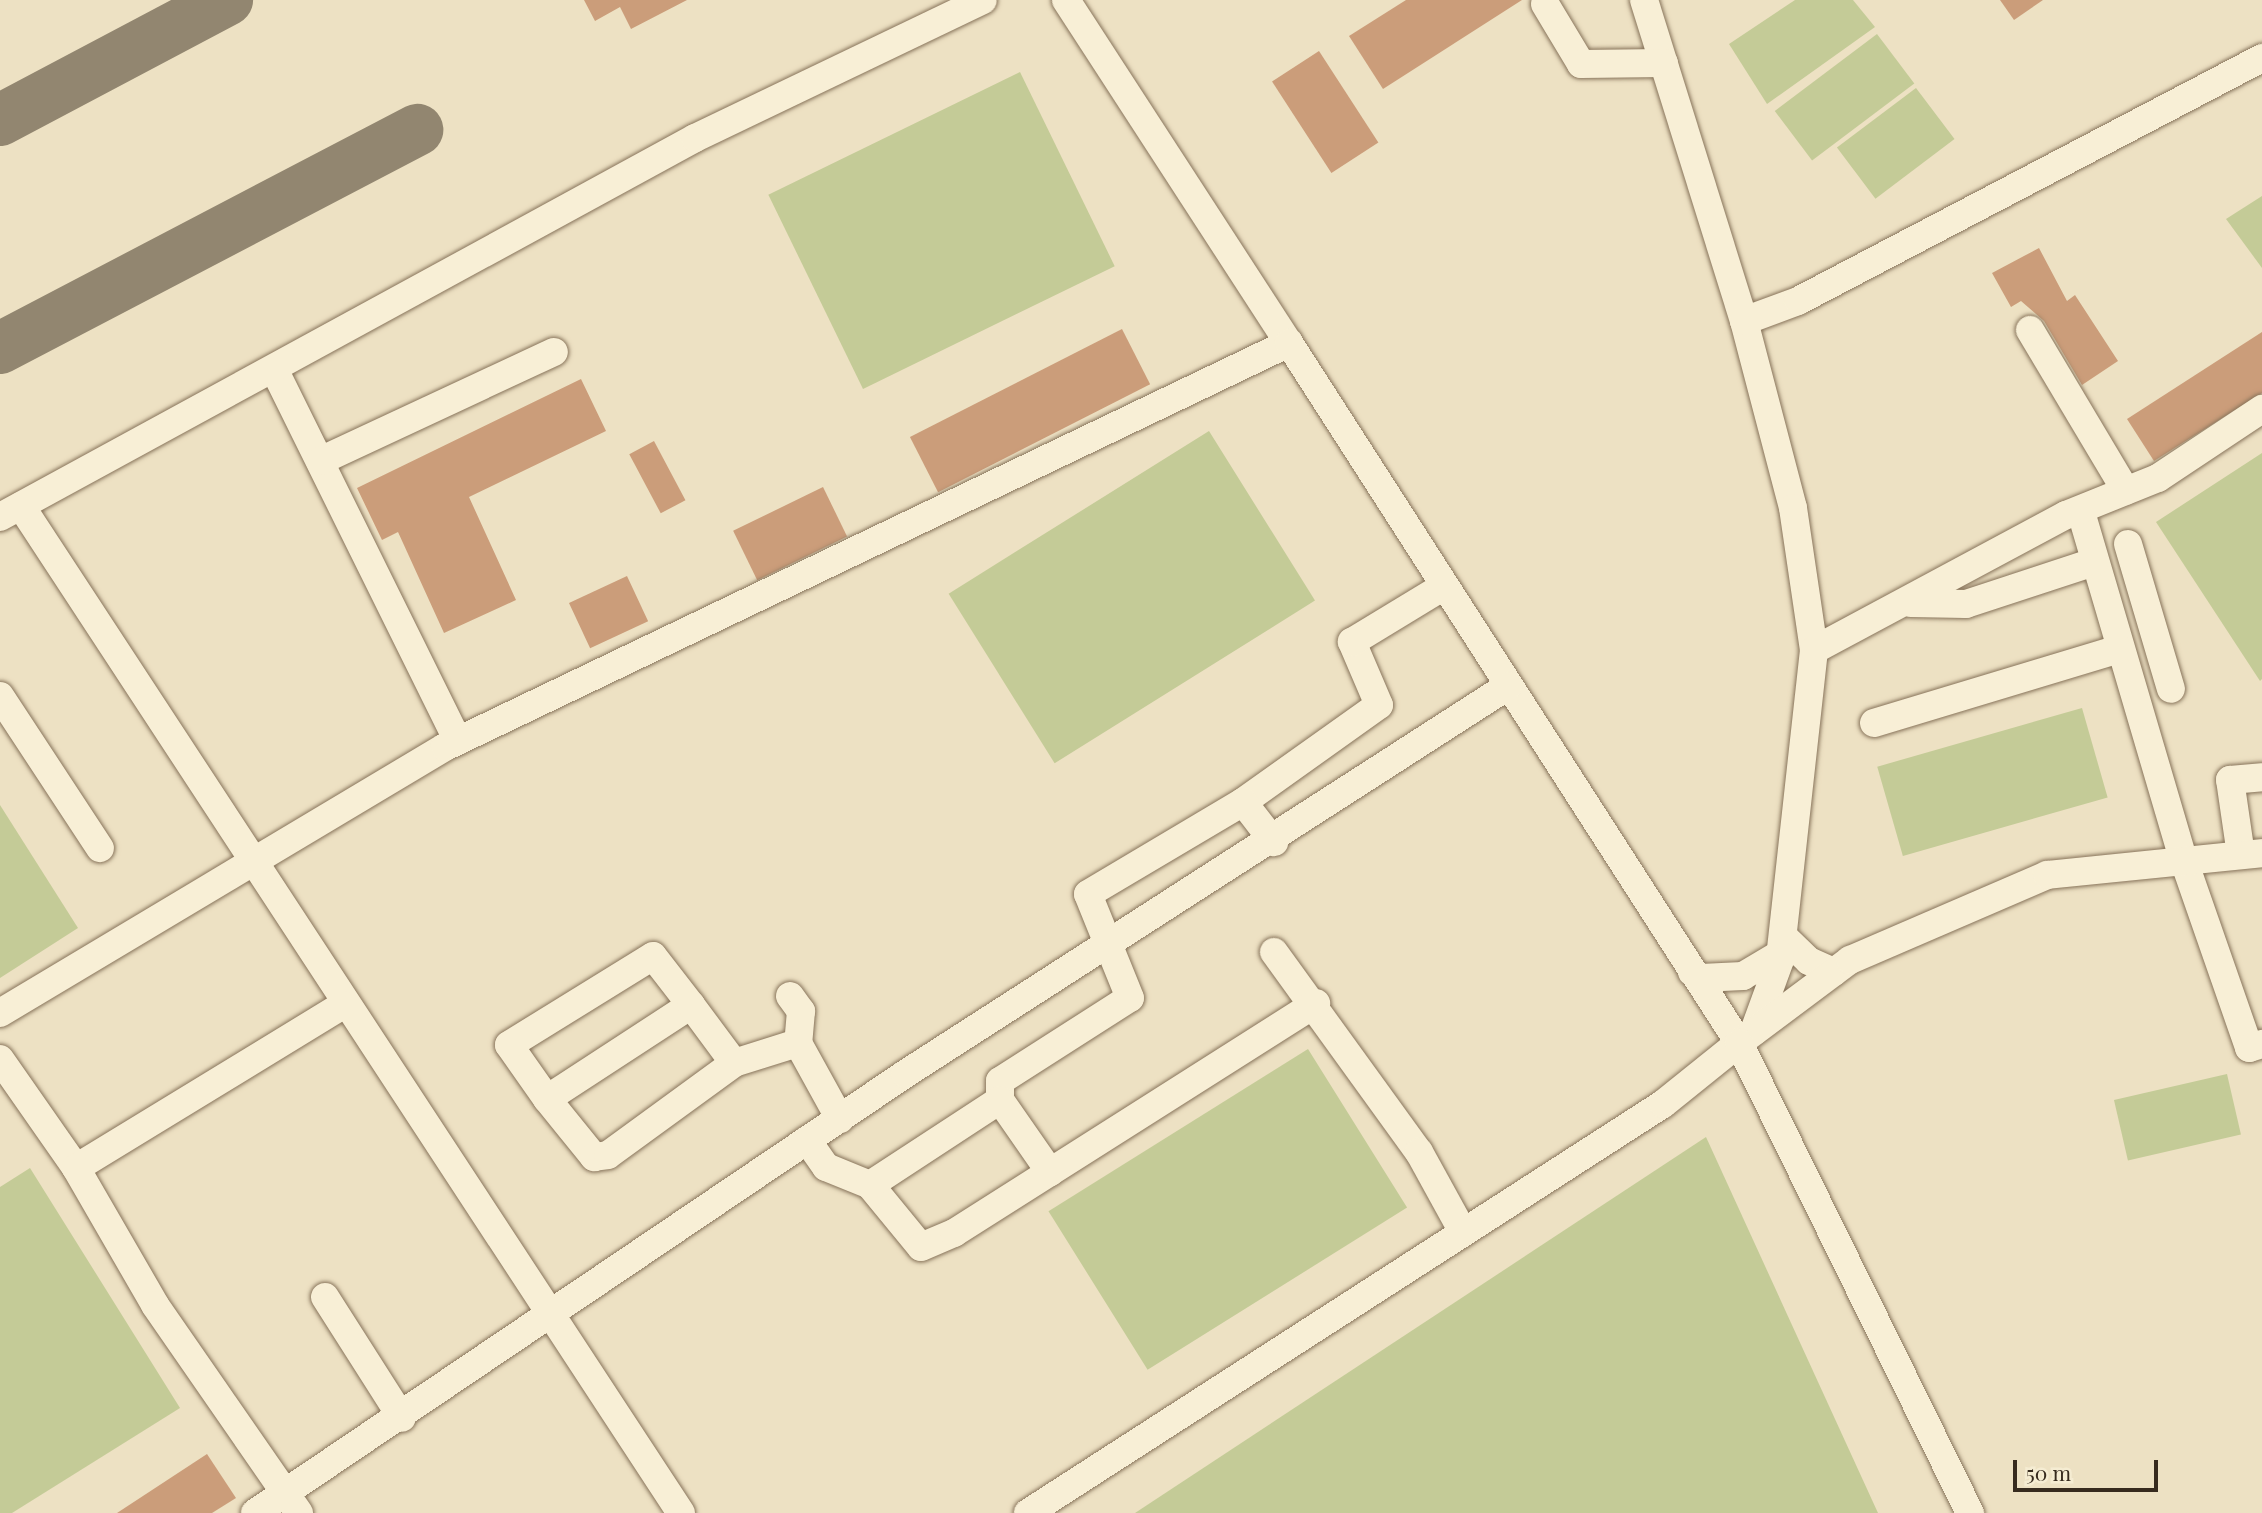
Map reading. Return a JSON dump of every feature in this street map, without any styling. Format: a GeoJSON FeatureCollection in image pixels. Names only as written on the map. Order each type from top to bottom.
{"type":"FeatureCollection","features":[{"type":"Feature","properties":{"kind":"lane"},"geometry":{"type":"LineString","coordinates":[[681,1513],[548,1318],[249,862],[11,512],[695,138],[982,0]]}},
{"type":"Feature","properties":{"kind":"lane"},"geometry":{"type":"LineString","coordinates":[[1066,0],[1692,972],[1746,1037],[1970,1513]]}},
{"type":"Feature","properties":{"kind":"lane"},"geometry":{"type":"LineString","coordinates":[[1644,0],[1744,321],[1793,508],[1814,650],[1782,945],[1746,1037]]}},
{"type":"Feature","properties":{"kind":"lane"},"geometry":{"type":"LineString","coordinates":[[1545,4],[1581,64],[1664,63]]}},
{"type":"Feature","properties":{"kind":"lane"},"geometry":{"type":"LineString","coordinates":[[1744,321],[1798,301],[2262,58]]}},
{"type":"Feature","properties":{"kind":"lane"},"geometry":{"type":"LineString","coordinates":[[2030,331],[2126,491]]}},
{"type":"Feature","properties":{"kind":"lane"},"geometry":{"type":"LineString","coordinates":[[0,1013],[249,862],[458,741],[1289,343]]}},
{"type":"Feature","properties":{"kind":"lane"},"geometry":{"type":"LineString","coordinates":[[320,461],[554,352]]}},
{"type":"Feature","properties":{"kind":"lane"},"geometry":{"type":"LineString","coordinates":[[274,369],[458,741]]}},
{"type":"Feature","properties":{"kind":"lane"},"geometry":{"type":"LineString","coordinates":[[1814,650],[2081,512],[2158,478],[2262,409]]}},
{"type":"Feature","properties":{"kind":"lane"},"geometry":{"type":"LineString","coordinates":[[2081,512],[2110,620],[2184,861],[2249,1048],[2262,1044]]}},
{"type":"Feature","properties":{"kind":"lane"},"geometry":{"type":"LineString","coordinates":[[2128,544],[2171,689]]}},
{"type":"Feature","properties":{"kind":"lane"},"geometry":{"type":"LineString","coordinates":[[1908,603],[1966,604],[2094,562]]}},
{"type":"Feature","properties":{"kind":"lane"},"geometry":{"type":"LineString","coordinates":[[1050,1172],[1000,1100],[1000,1082],[1130,998],[1106,948],[1088,894],[1243,802],[1379,705],[1352,642],[1444,586]]}},
{"type":"Feature","properties":{"kind":"lane"},"geometry":{"type":"LineString","coordinates":[[2110,620],[2147,607]]}},
{"type":"Feature","properties":{"kind":"lane"},"geometry":{"type":"LineString","coordinates":[[1874,723],[2119,649]]}},
{"type":"Feature","properties":{"kind":"lane"},"geometry":{"type":"LineString","coordinates":[[255,1513],[292,1503],[402,1418],[807,1140],[1274,842],[1508,686]]}},
{"type":"Feature","properties":{"kind":"lane"},"geometry":{"type":"LineString","coordinates":[[0,696],[100,848]]}},
{"type":"Feature","properties":{"kind":"lane"},"geometry":{"type":"LineString","coordinates":[[1028,1513],[1663,1104],[1746,1037],[1834,972],[2047,875],[2252,854],[2230,780],[2262,777]]}},
{"type":"Feature","properties":{"kind":"lane"},"geometry":{"type":"LineString","coordinates":[[1243,802],[1274,842]]}},
{"type":"Feature","properties":{"kind":"lane"},"geometry":{"type":"LineString","coordinates":[[1782,945],[1834,972]]}},
{"type":"Feature","properties":{"kind":"lane"},"geometry":{"type":"LineString","coordinates":[[1692,972],[1700,978],[1743,976],[1782,945]]}},
{"type":"Feature","properties":{"kind":"lane"},"geometry":{"type":"LineString","coordinates":[[1274,952],[1317,1003],[1419,1152],[1463,1232]]}},
{"type":"Feature","properties":{"kind":"lane"},"geometry":{"type":"LineString","coordinates":[[734,1063],[653,956],[509,1045],[547,1099],[594,1157],[608,1155],[734,1063],[798,1043]]}},
{"type":"Feature","properties":{"kind":"lane"},"geometry":{"type":"LineString","coordinates":[[790,996],[801,1011],[798,1043],[840,1119]]}},
{"type":"Feature","properties":{"kind":"lane"},"geometry":{"type":"LineString","coordinates":[[807,1140],[826,1167],[870,1185],[921,1247],[1050,1172],[1317,1003]]}},
{"type":"Feature","properties":{"kind":"lane"},"geometry":{"type":"LineString","coordinates":[[76,1168],[343,1005]]}},
{"type":"Feature","properties":{"kind":"lane"},"geometry":{"type":"LineString","coordinates":[[547,1099],[691,1005]]}},
{"type":"Feature","properties":{"kind":"lane"},"geometry":{"type":"LineString","coordinates":[[0,1059],[76,1168],[155,1305],[292,1503]]}},
{"type":"Feature","properties":{"kind":"lane"},"geometry":{"type":"LineString","coordinates":[[870,1185],[1000,1100]]}},
{"type":"Feature","properties":{"kind":"lane"},"geometry":{"type":"LineString","coordinates":[[325,1297],[402,1418]]}},
{"type":"Feature","properties":{"kind":"green space"},"geometry":{"type":"Polygon","coordinates":[[[1795,0],[1853,0],[1875,27],[1767,104],[1729,44],[1795,0]]]}},
{"type":"Feature","properties":{"kind":"green space"},"geometry":{"type":"Polygon","coordinates":[[[1877,34],[1914,84],[1812,161],[1775,111],[1877,34]]]}},
{"type":"Feature","properties":{"kind":"green space"},"geometry":{"type":"Polygon","coordinates":[[[1020,72],[1115,266],[863,389],[768,195],[1020,72]]]}},
{"type":"Feature","properties":{"kind":"green space"},"geometry":{"type":"Polygon","coordinates":[[[1916,88],[1955,139],[1875,199],[1837,148],[1916,88]]]}},
{"type":"Feature","properties":{"kind":"green space"},"geometry":{"type":"Polygon","coordinates":[[[2262,196],[2262,268],[2226,219],[2262,196]]]}},
{"type":"Feature","properties":{"kind":"green space"},"geometry":{"type":"Polygon","coordinates":[[[1209,431],[1315,601],[1055,763],[949,594],[1209,431]]]}},
{"type":"Feature","properties":{"kind":"green space"},"geometry":{"type":"Polygon","coordinates":[[[2262,453],[2262,679],[2260,681],[2156,522],[2262,453]]]}},
{"type":"Feature","properties":{"kind":"green space"},"geometry":{"type":"Polygon","coordinates":[[[2082,708],[2108,797],[1903,856],[1877,767],[2082,708]]]}},
{"type":"Feature","properties":{"kind":"green space"},"geometry":{"type":"Polygon","coordinates":[[[0,805],[78,928],[0,978],[0,805]]]}},
{"type":"Feature","properties":{"kind":"green space"},"geometry":{"type":"Polygon","coordinates":[[[1308,1049],[1407,1208],[1148,1370],[1048,1211],[1308,1049]]]}},
{"type":"Feature","properties":{"kind":"green space"},"geometry":{"type":"Polygon","coordinates":[[[2227,1074],[2241,1134],[2128,1161],[2114,1100],[2227,1074]]]}},
{"type":"Feature","properties":{"kind":"green space"},"geometry":{"type":"Polygon","coordinates":[[[1706,1137],[1878,1513],[1135,1513],[1706,1137]]]}},
{"type":"Feature","properties":{"kind":"green space"},"geometry":{"type":"Polygon","coordinates":[[[30,1168],[180,1408],[12,1513],[0,1513],[0,1187],[30,1168]]]}},
{"type":"Feature","properties":{"kind":"building"},"geometry":{"type":"Polygon","coordinates":[[[584,0],[687,0],[631,29],[620,7],[595,21],[584,0]]]}},
{"type":"Feature","properties":{"kind":"building"},"geometry":{"type":"Polygon","coordinates":[[[1406,0],[1522,0],[1383,89],[1349,36],[1406,0]]]}},
{"type":"Feature","properties":{"kind":"building"},"geometry":{"type":"Polygon","coordinates":[[[2000,0],[2043,0],[2014,20],[2000,0]]]}},
{"type":"Feature","properties":{"kind":"building"},"geometry":{"type":"Polygon","coordinates":[[[1319,51],[1378,142],[1331,173],[1272,81],[1319,51]]]}},
{"type":"Feature","properties":{"kind":"building"},"geometry":{"type":"Polygon","coordinates":[[[2039,248],[2067,301],[2075,295],[2118,361],[2082,385],[2044,321],[2021,301],[2011,307],[1992,273],[2039,248]]]}},
{"type":"Feature","properties":{"kind":"building"},"geometry":{"type":"Polygon","coordinates":[[[1122,329],[1150,384],[938,492],[910,437],[1122,329]]]}},
{"type":"Feature","properties":{"kind":"building"},"geometry":{"type":"Polygon","coordinates":[[[2262,332],[2262,393],[2154,461],[2127,419],[2262,332]]]}},
{"type":"Feature","properties":{"kind":"building"},"geometry":{"type":"Polygon","coordinates":[[[581,379],[606,431],[469,497],[516,600],[444,633],[398,532],[382,540],[357,488],[581,379]]]}},
{"type":"Feature","properties":{"kind":"building"},"geometry":{"type":"Polygon","coordinates":[[[654,441],[685,500],[661,513],[629,454],[654,441]]]}},
{"type":"Feature","properties":{"kind":"building"},"geometry":{"type":"Polygon","coordinates":[[[823,487],[847,536],[757,580],[733,531],[823,487]]]}},
{"type":"Feature","properties":{"kind":"building"},"geometry":{"type":"Polygon","coordinates":[[[627,576],[648,621],[590,648],[569,603],[627,576]]]}},
{"type":"Feature","properties":{"kind":"building"},"geometry":{"type":"Polygon","coordinates":[[[207,1454],[236,1498],[212,1513],[117,1513],[207,1454]]]}},
{"type":"Feature","properties":{"kind":"taxiway"},"geometry":{"type":"LineString","coordinates":[[0,120],[227,0]]}},
{"type":"Feature","properties":{"kind":"taxiway"},"geometry":{"type":"LineString","coordinates":[[0,348],[417,130]]}}]}
